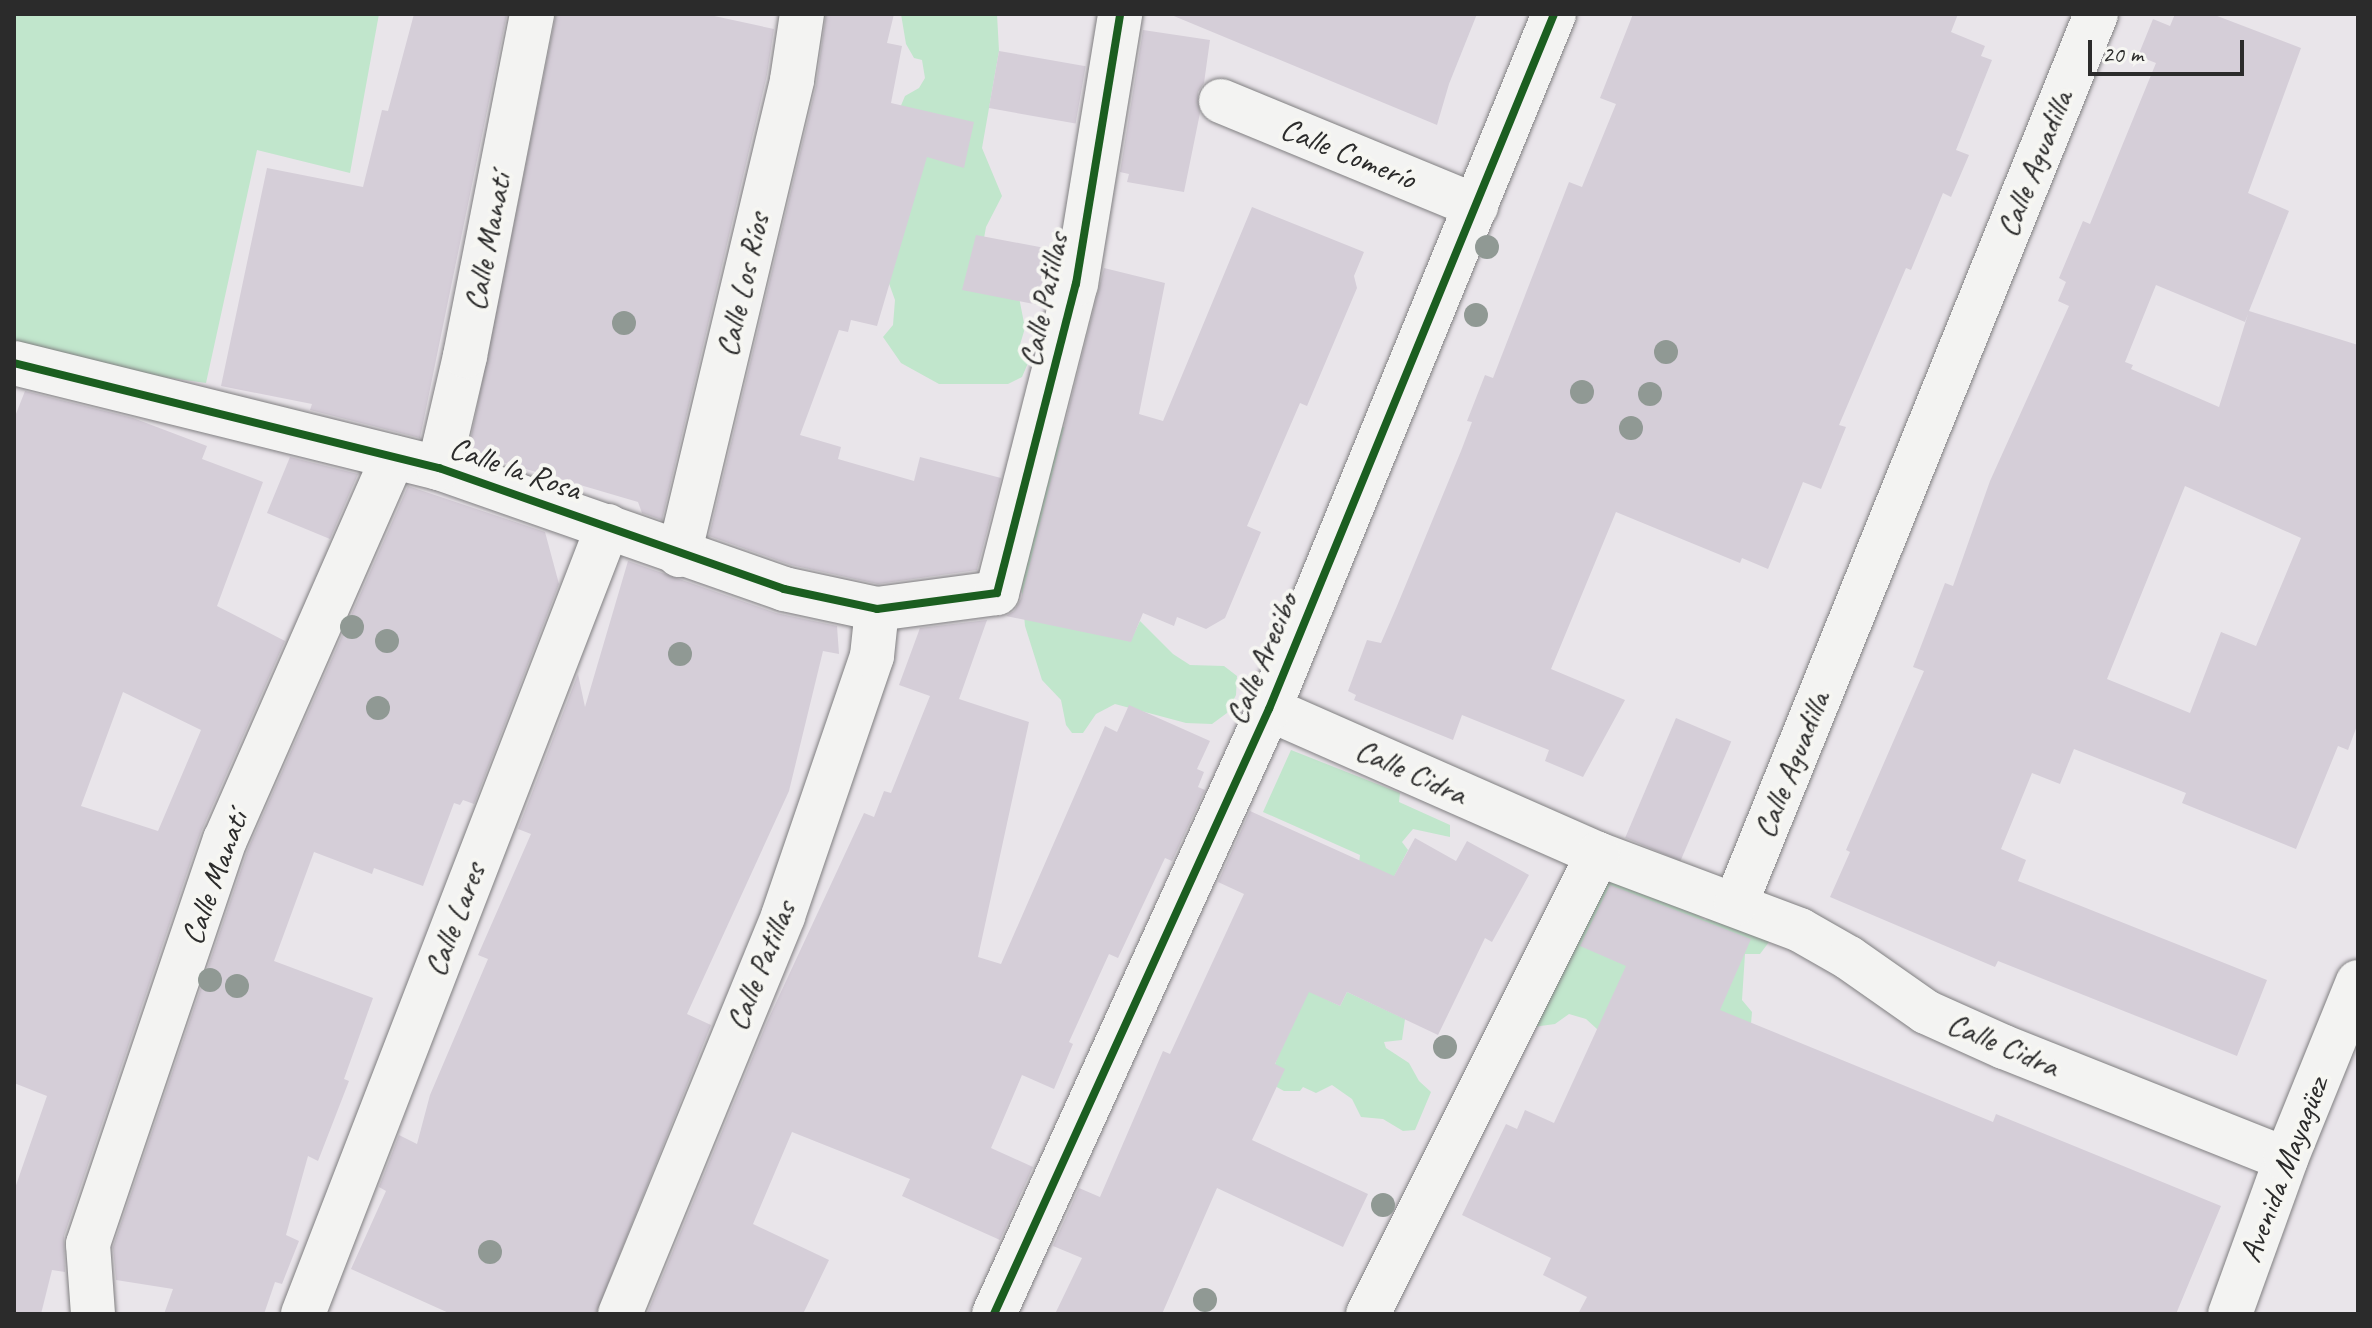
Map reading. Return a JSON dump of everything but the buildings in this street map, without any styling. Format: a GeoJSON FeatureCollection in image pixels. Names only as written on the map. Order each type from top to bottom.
{"type":"FeatureCollection","features":[{"type":"Feature","properties":{"kind":"street","name":"Calle Manatí"},"geometry":{"type":"LineString","coordinates":[[439,468],[465,356],[532,14]]}},
{"type":"Feature","properties":{"kind":"street","name":"Calle Los Ríos"},"geometry":{"type":"LineString","coordinates":[[679,555],[792,80],[802,14]]}},
{"type":"Feature","properties":{"kind":"street","name":"Calle Patillas"},"geometry":{"type":"LineString","coordinates":[[997,593],[1076,284],[1120,14]]}},
{"type":"Feature","properties":{"kind":"street","name":"Calle Arecibo"},"geometry":{"type":"LineString","coordinates":[[994,1314],[1269,709],[1554,14]]}},
{"type":"Feature","properties":{"kind":"street","name":"Calle Aguadilla"},"geometry":{"type":"LineString","coordinates":[[1736,903],[2096,14]]}},
{"type":"Feature","properties":{"kind":"street","name":"Calle Comerío"},"geometry":{"type":"LineString","coordinates":[[1221,101],[1476,206]]}},
{"type":"Feature","properties":{"kind":"street","name":"Calle la Rosa"},"geometry":{"type":"LineString","coordinates":[[14,363],[439,468],[608,526],[679,555],[784,589],[877,609],[997,593]]}},
{"type":"Feature","properties":{"kind":"street","name":"Calle Manatí"},"geometry":{"type":"LineString","coordinates":[[93,1314],[88,1244],[225,840],[393,457]]}},
{"type":"Feature","properties":{"kind":"street","name":"Calle Lares"},"geometry":{"type":"LineString","coordinates":[[303,1314],[608,526]]}},
{"type":"Feature","properties":{"kind":"street","name":"Calle Patillas"},"geometry":{"type":"LineString","coordinates":[[620,1314],[783,916],[872,656],[877,609]]}},
{"type":"Feature","properties":{"kind":"street","name":"Calle Cidra"},"geometry":{"type":"LineString","coordinates":[[1269,709],[1598,854]]}},
{"type":"Feature","properties":{"kind":"street"},"geometry":{"type":"LineString","coordinates":[[1368,1314],[1598,854],[1736,903]]}},
{"type":"Feature","properties":{"kind":"street","name":"Calle Cidra"},"geometry":{"type":"LineString","coordinates":[[1736,903],[1825,943],[1945,1021],[2286,1159]]}},
{"type":"Feature","properties":{"kind":"street","name":"Avenida Mayagüez"},"geometry":{"type":"LineString","coordinates":[[2230,1314],[2286,1159],[2358,982]]}},
{"type":"Feature","properties":{"kind":"green space"},"geometry":{"type":"Polygon","coordinates":[[[14,14],[379,14],[350,173],[257,150],[206,383],[14,356],[14,14]]]}},
{"type":"Feature","properties":{"kind":"green space"},"geometry":{"type":"Polygon","coordinates":[[[901,14],[997,14],[999,51],[982,148],[1002,196],[986,227],[977,278],[1017,287],[1025,328],[1019,348],[1028,354],[1028,363],[1022,377],[1008,384],[939,384],[901,363],[883,337],[893,325],[895,300],[882,264],[897,115],[905,96],[919,88],[925,78],[922,60],[914,58],[906,44],[901,14]]]}},
{"type":"Feature","properties":{"kind":"green space"},"geometry":{"type":"Polygon","coordinates":[[[1068,425],[1133,636],[1140,621],[1173,654],[1190,665],[1224,666],[1237,676],[1236,695],[1227,713],[1212,724],[1186,723],[1115,704],[1096,714],[1083,733],[1072,733],[1066,725],[1061,700],[1042,680],[1025,626],[1019,561],[1053,432],[1068,425]]]}},
{"type":"Feature","properties":{"kind":"green space"},"geometry":{"type":"Polygon","coordinates":[[[1291,750],[1400,793],[1399,802],[1450,825],[1450,837],[1413,829],[1402,842],[1408,850],[1387,890],[1357,881],[1360,855],[1263,812],[1291,750]]]}},
{"type":"Feature","properties":{"kind":"green space"},"geometry":{"type":"Polygon","coordinates":[[[1578,865],[1673,897],[1705,920],[1720,915],[1772,938],[1760,954],[1745,954],[1742,1000],[1752,1012],[1749,1048],[1597,1029],[1586,1019],[1569,1014],[1555,1024],[1533,1027],[1578,865]]]}},
{"type":"Feature","properties":{"kind":"green space"},"geometry":{"type":"Polygon","coordinates":[[[1303,988],[1340,1006],[1347,992],[1405,1019],[1402,1040],[1384,1042],[1386,1048],[1409,1063],[1419,1081],[1431,1092],[1415,1130],[1403,1131],[1383,1119],[1361,1117],[1352,1099],[1332,1085],[1316,1093],[1303,1087],[1300,1091],[1284,1091],[1273,1085],[1274,1067],[1303,988]]]}},
{"type":"Feature","properties":{"kind":"cycle path"},"geometry":{"type":"LineString","coordinates":[[14,363],[439,468],[784,589],[877,609],[997,593],[1076,284],[1120,14]]}},
{"type":"Feature","properties":{"kind":"cycle path"},"geometry":{"type":"LineString","coordinates":[[994,1314],[1269,709],[1554,14]]}}]}
